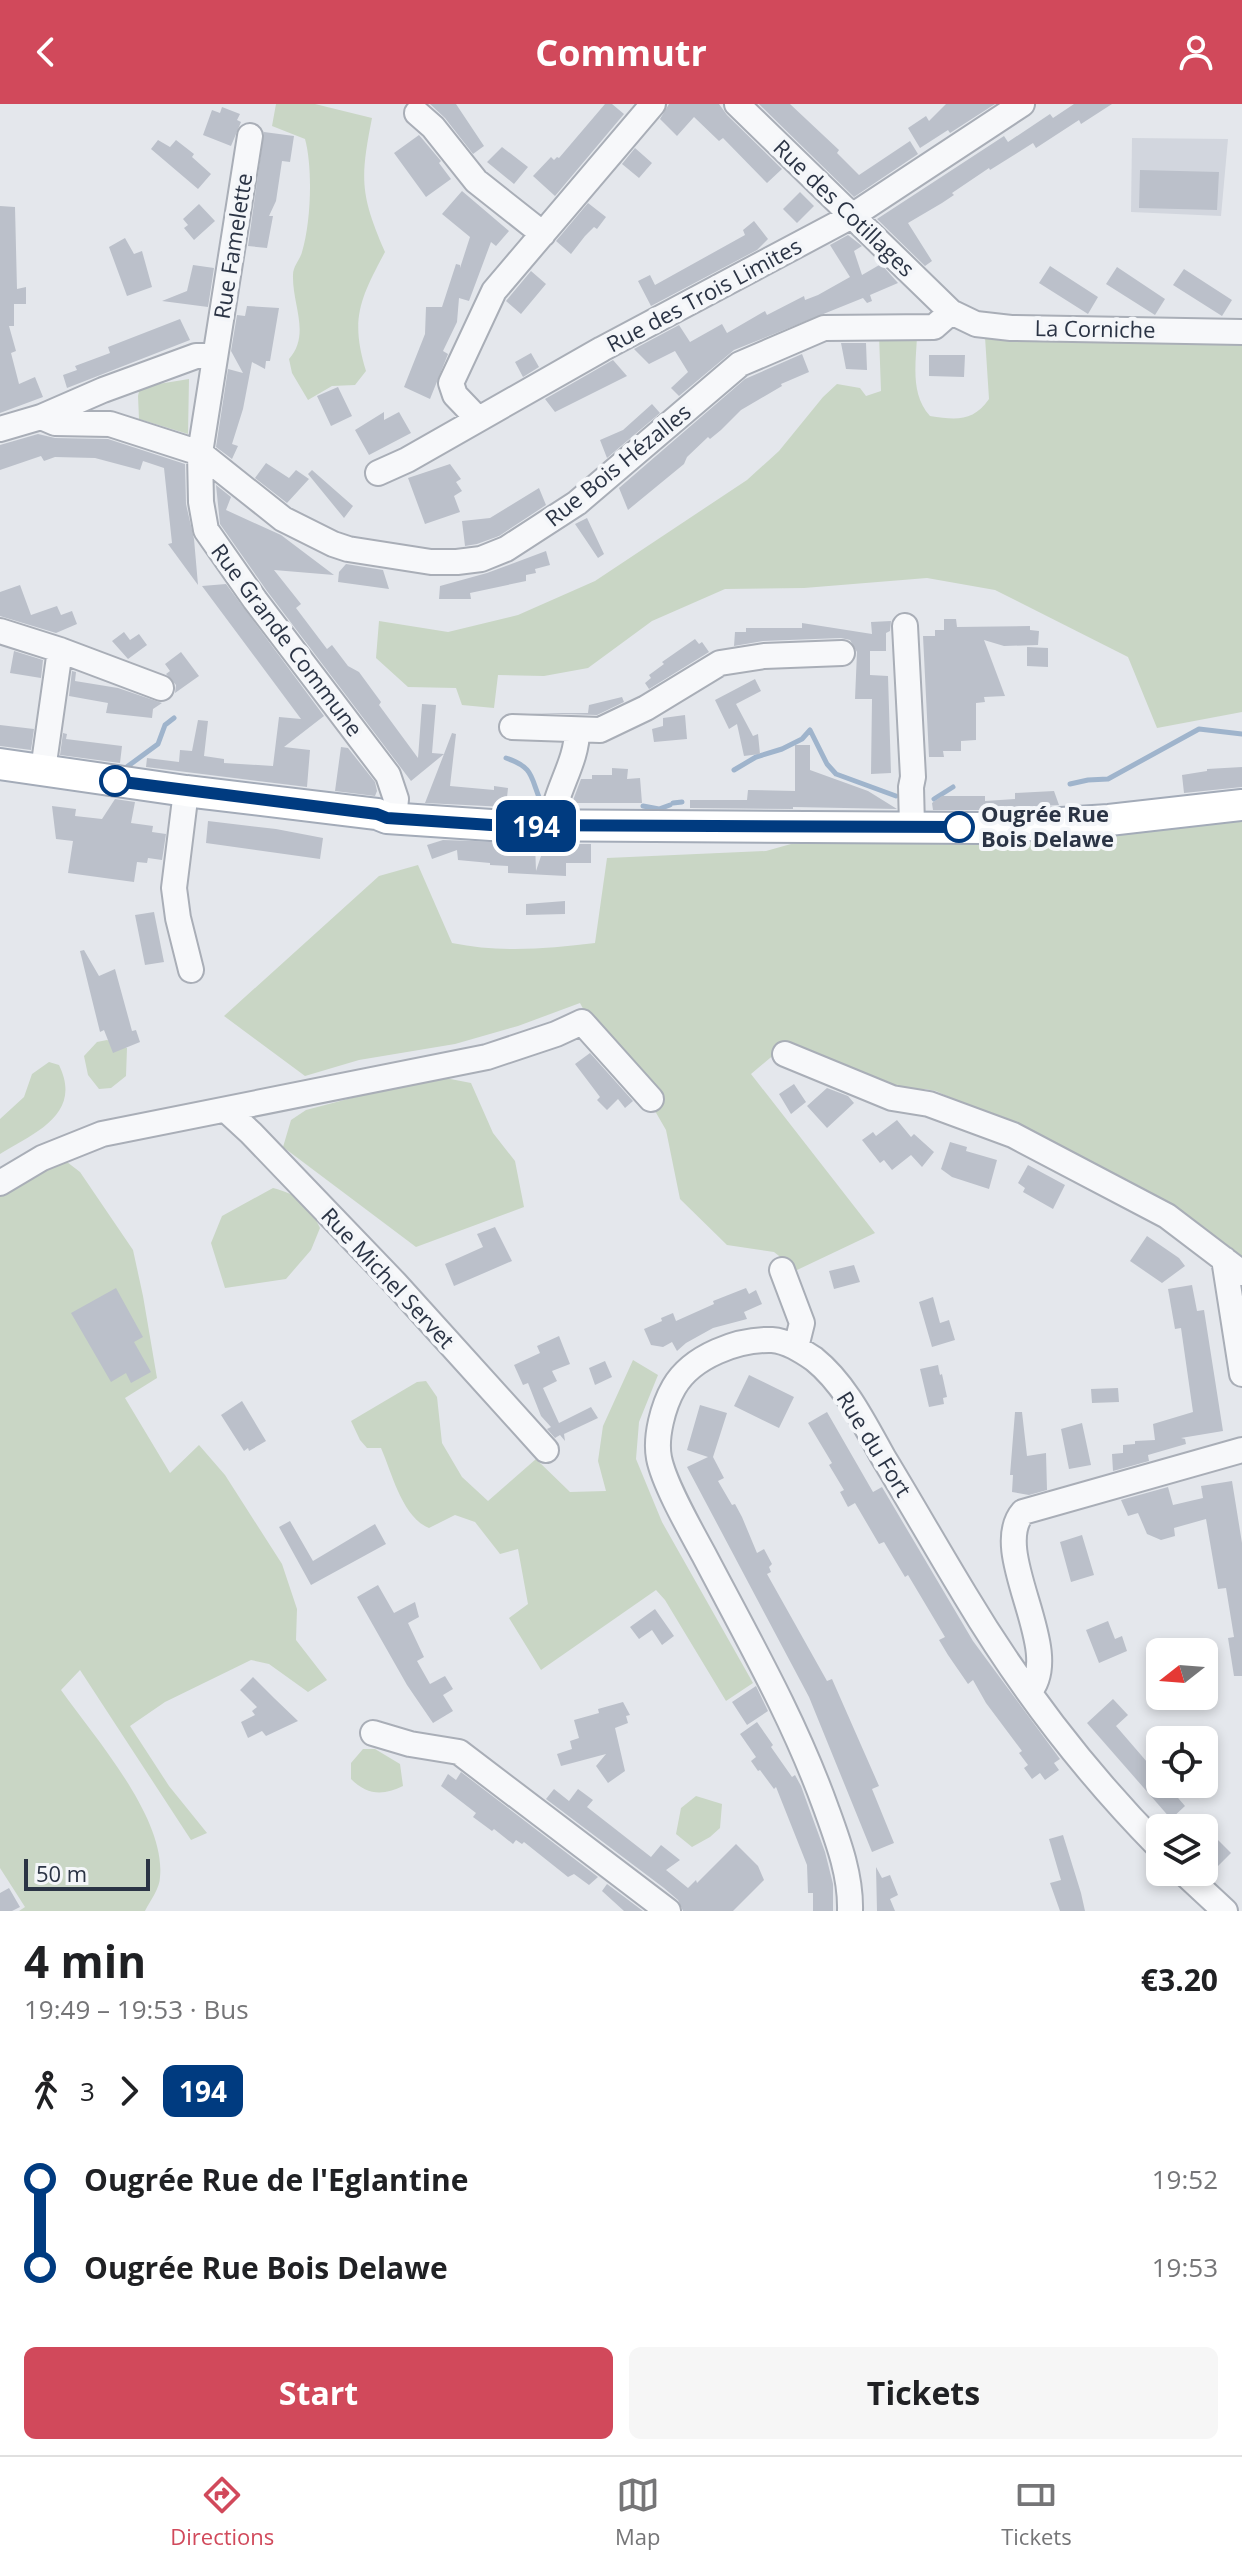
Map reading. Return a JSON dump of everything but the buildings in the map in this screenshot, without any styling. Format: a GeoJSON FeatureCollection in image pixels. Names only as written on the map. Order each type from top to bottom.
{"type":"FeatureCollection","features":[{"type":"Feature","properties":{"kind":"main road"},"geometry":{"type":"LineString","coordinates":[[0,764],[362,812],[394,819],[491,825],[983,828],[1109,820],[1242,805]]}},
{"type":"Feature","properties":{"kind":"street"},"geometry":{"type":"LineString","coordinates":[[478,419],[455,395],[451,383],[494,291],[653,104]]}},
{"type":"Feature","properties":{"kind":"street","name":"Rue des Cotillages"},"geometry":{"type":"LineString","coordinates":[[737,104],[951,312]]}},
{"type":"Feature","properties":{"kind":"street","name":"Rue des Trois Limites"},"geometry":{"type":"LineString","coordinates":[[378,473],[852,216],[1022,104]]}},
{"type":"Feature","properties":{"kind":"street"},"geometry":{"type":"LineString","coordinates":[[417,113],[433,127],[476,181],[543,234]]}},
{"type":"Feature","properties":{"kind":"street","name":"Rue Famelette"},"geometry":{"type":"LineString","coordinates":[[200,453],[250,136]]}},
{"type":"Feature","properties":{"kind":"street","name":"La Corniche"},"geometry":{"type":"LineString","coordinates":[[951,312],[976,324],[1001,327],[1242,332]]}},
{"type":"Feature","properties":{"kind":"street","name":"Rue Bois Hézalles"},"geometry":{"type":"LineString","coordinates":[[200,453],[283,519],[333,544],[431,562],[470,561],[506,549],[577,503],[740,364],[753,357],[824,328],[934,327],[951,312]]}},
{"type":"Feature","properties":{"kind":"street"},"geometry":{"type":"LineString","coordinates":[[0,429],[41,417],[92,394],[196,356],[215,356]]}},
{"type":"Feature","properties":{"kind":"street"},"geometry":{"type":"LineString","coordinates":[[41,417],[55,423],[110,424],[200,453]]}},
{"type":"Feature","properties":{"kind":"street","name":"Rue Grande Commune"},"geometry":{"type":"LineString","coordinates":[[200,453],[201,502],[206,530],[255,600],[388,775],[396,799],[394,819]]}},
{"type":"Feature","properties":{"kind":"street"},"geometry":{"type":"LineString","coordinates":[[905,626],[913,777],[912,826]]}},
{"type":"Feature","properties":{"kind":"street"},"geometry":{"type":"LineString","coordinates":[[0,631],[161,688]]}},
{"type":"Feature","properties":{"kind":"street"},"geometry":{"type":"LineString","coordinates":[[43,770],[60,650]]}},
{"type":"Feature","properties":{"kind":"street"},"geometry":{"type":"LineString","coordinates":[[512,727],[600,730],[631,716],[720,663],[764,656],[842,653]]}},
{"type":"Feature","properties":{"kind":"street"},"geometry":{"type":"LineString","coordinates":[[552,826],[577,731]]}},
{"type":"Feature","properties":{"kind":"street"},"geometry":{"type":"LineString","coordinates":[[186,791],[174,888],[191,970]]}},
{"type":"Feature","properties":{"kind":"street"},"geometry":{"type":"LineString","coordinates":[[0,1183],[42,1158],[102,1134],[487,1057],[582,1022],[651,1099]]}},
{"type":"Feature","properties":{"kind":"street"},"geometry":{"type":"LineString","coordinates":[[785,1054],[892,1098],[929,1104],[1013,1135],[1167,1216],[1233,1266],[1242,1374]]}},
{"type":"Feature","properties":{"kind":"street","name":"Rue Michel Servet"},"geometry":{"type":"LineString","coordinates":[[226,1110],[395,1283],[546,1450]]}},
{"type":"Feature","properties":{"kind":"street"},"geometry":{"type":"LineString","coordinates":[[782,1270],[802,1323],[796,1347],[774,1340],[737,1344],[691,1368],[674,1387],[661,1421],[659,1458],[678,1506],[803,1746],[844,1860],[850,1911]]}},
{"type":"Feature","properties":{"kind":"street","name":"Rue du Fort"},"geometry":{"type":"LineString","coordinates":[[796,1347],[816,1361],[846,1394],[965,1596],[1029,1692],[1074,1753],[1146,1833]]}},
{"type":"Feature","properties":{"kind":"street"},"geometry":{"type":"LineString","coordinates":[[1029,1692],[1036,1684],[1040,1658],[1013,1543],[1016,1520],[1023,1512],[1242,1450]]}},
{"type":"Feature","properties":{"kind":"street"},"geometry":{"type":"LineString","coordinates":[[373,1733],[410,1744],[459,1752],[668,1911]]}},
{"type":"Feature","properties":{"kind":"street"},"geometry":{"type":"LineString","coordinates":[[1198,1886],[1225,1911]]}},
{"type":"Feature","properties":{"kind":"shaded area"},"geometry":{"type":"Polygon","coordinates":[[[1132,138],[1228,139],[1221,216],[1131,212],[1132,138]]]}},
{"type":"Feature","properties":{"kind":"green space"},"geometry":{"type":"Polygon","coordinates":[[[276,104],[315,104],[372,118],[365,157],[365,186],[371,215],[385,252],[369,283],[360,310],[359,337],[366,371],[355,385],[332,386],[308,400],[292,373],[289,359],[299,340],[293,275],[307,226],[309,165],[305,139],[272,126],[276,104]]]}},
{"type":"Feature","properties":{"kind":"green space"},"geometry":{"type":"Polygon","coordinates":[[[879,335],[917,336],[919,398],[930,416],[956,418],[977,412],[989,399],[985,337],[1242,342],[1242,712],[1157,728],[1128,657],[995,590],[927,578],[804,588],[725,589],[652,621],[588,668],[544,676],[498,675],[494,708],[462,705],[456,688],[408,687],[376,658],[379,621],[448,632],[518,615],[595,581],[747,480],[779,451],[837,384],[860,388],[866,396],[881,391],[879,335]]]}},
{"type":"Feature","properties":{"kind":"green space"},"geometry":{"type":"Polygon","coordinates":[[[189,379],[188,434],[139,419],[140,387],[189,379]]]}},
{"type":"Feature","properties":{"kind":"green space"},"geometry":{"type":"Polygon","coordinates":[[[1242,813],[1242,1262],[1020,1130],[936,1091],[925,1089],[900,1094],[782,1048],[751,1074],[875,1233],[797,1270],[774,1252],[727,1245],[680,1199],[666,1130],[651,1104],[593,1027],[580,1003],[518,1026],[455,1044],[359,1060],[305,1076],[224,1016],[379,876],[418,865],[452,943],[488,948],[541,948],[595,943],[607,858],[766,851],[791,844],[1242,813]]]}},
{"type":"Feature","properties":{"kind":"green space"},"geometry":{"type":"Polygon","coordinates":[[[107,1040],[127,1048],[126,1076],[111,1088],[99,1089],[88,1075],[84,1056],[97,1042],[107,1040]]]}},
{"type":"Feature","properties":{"kind":"green space"},"geometry":{"type":"Polygon","coordinates":[[[49,1062],[59,1065],[65,1082],[65,1097],[60,1109],[40,1130],[0,1154],[0,1119],[24,1097],[32,1074],[49,1062]]]}},
{"type":"Feature","properties":{"kind":"green space"},"geometry":{"type":"Polygon","coordinates":[[[435,1076],[471,1083],[493,1133],[515,1161],[524,1207],[416,1247],[283,1147],[291,1120],[306,1110],[435,1076]]]}},
{"type":"Feature","properties":{"kind":"green space"},"geometry":{"type":"Polygon","coordinates":[[[67,1162],[80,1172],[133,1250],[157,1378],[125,1398],[170,1473],[199,1445],[225,1475],[282,1564],[297,1609],[296,1640],[327,1680],[308,1692],[269,1664],[251,1660],[165,1702],[130,1726],[169,1786],[207,1833],[191,1840],[80,1670],[61,1690],[126,1779],[152,1830],[159,1854],[160,1881],[145,1911],[19,1911],[25,1907],[0,1868],[0,1196],[24,1180],[67,1162]]]}},
{"type":"Feature","properties":{"kind":"green space"},"geometry":{"type":"Polygon","coordinates":[[[273,1188],[296,1197],[312,1212],[320,1228],[311,1250],[286,1279],[225,1288],[211,1243],[222,1216],[273,1188]]]}},
{"type":"Feature","properties":{"kind":"green space"},"geometry":{"type":"Polygon","coordinates":[[[633,1360],[658,1375],[639,1422],[636,1459],[662,1522],[753,1683],[726,1701],[656,1590],[541,1670],[509,1618],[528,1604],[518,1549],[500,1554],[475,1522],[455,1515],[429,1528],[420,1522],[399,1493],[381,1448],[367,1448],[351,1421],[417,1382],[426,1381],[437,1397],[442,1443],[462,1477],[488,1501],[536,1459],[570,1492],[606,1491],[598,1461],[603,1426],[633,1360]]]}},
{"type":"Feature","properties":{"kind":"green space"},"geometry":{"type":"Polygon","coordinates":[[[363,1749],[375,1749],[400,1764],[403,1786],[376,1792],[363,1788],[351,1779],[351,1763],[363,1749]]]}},
{"type":"Feature","properties":{"kind":"green space"},"geometry":{"type":"Polygon","coordinates":[[[696,1796],[722,1804],[720,1828],[692,1847],[676,1834],[681,1808],[696,1796]]]}},
{"type":"Feature","properties":{"kind":"waterway"},"geometry":{"type":"LineString","coordinates":[[124,769],[158,744],[165,725],[174,718]]}},
{"type":"Feature","properties":{"kind":"waterway"},"geometry":{"type":"LineString","coordinates":[[1070,784],[1108,779],[1199,729],[1242,734]]}},
{"type":"Feature","properties":{"kind":"waterway"},"geometry":{"type":"LineString","coordinates":[[734,770],[756,757],[802,739],[810,730],[827,764],[836,774],[896,796]]}},
{"type":"Feature","properties":{"kind":"waterway"},"geometry":{"type":"LineString","coordinates":[[506,758],[527,770],[541,802],[547,804]]}},
{"type":"Feature","properties":{"kind":"waterway"},"geometry":{"type":"LineString","coordinates":[[934,799],[953,787]]}},
{"type":"Feature","properties":{"kind":"waterway"},"geometry":{"type":"LineString","coordinates":[[673,803],[682,802]]}},
{"type":"Feature","properties":{"kind":"waterway"},"geometry":{"type":"LineString","coordinates":[[643,806],[659,809],[670,805]]}},
{"type":"Feature","properties":{"kind":"bus line","name":"194"},"geometry":{"type":"LineString","coordinates":[[115,781],[377,814],[387,818],[491,825],[959,827]]}},
{"type":"Feature","properties":{"kind":"place","name":"Ougrée Rue Bois Delawe"},"geometry":{"type":"Point","coordinates":[959,827]}}]}
